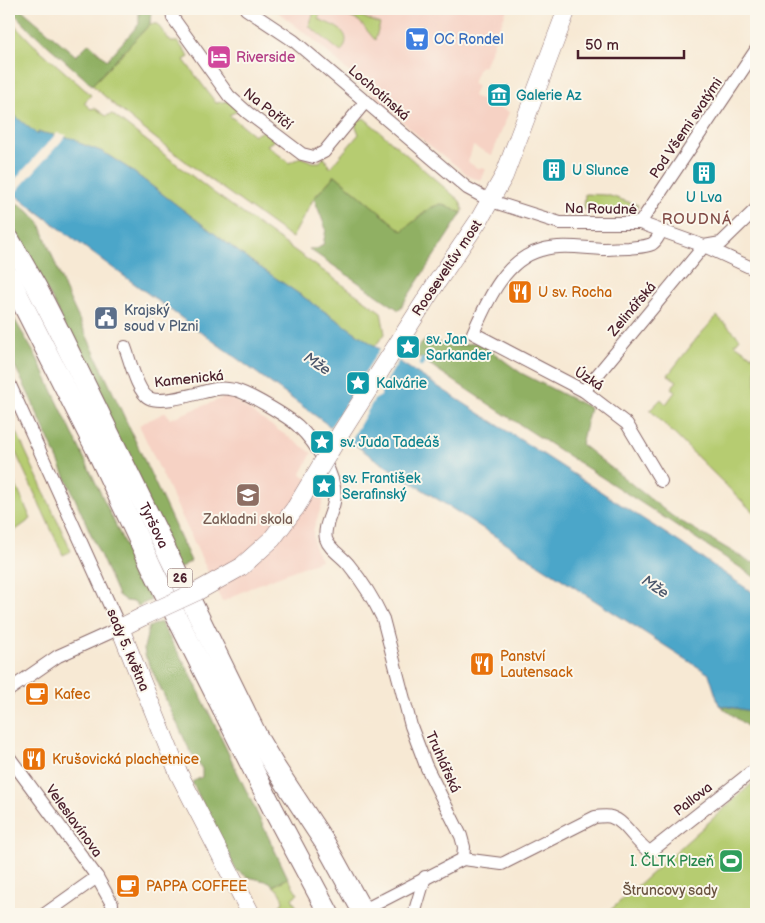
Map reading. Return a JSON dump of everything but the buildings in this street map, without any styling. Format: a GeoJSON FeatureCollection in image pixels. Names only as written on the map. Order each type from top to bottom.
{"type":"FeatureCollection","features":[{"type":"Feature","properties":{"kind":"main road","name":"Tyršova"},"geometry":{"type":"LineString","coordinates":[[9,239],[59,330],[260,742],[325,843],[360,913]]}},
{"type":"Feature","properties":{"kind":"main road","name":"Tyršova"},"geometry":{"type":"LineString","coordinates":[[9,278],[274,811],[329,914]]}},
{"type":"Feature","properties":{"kind":"street","name":"Lochotínská"},"geometry":{"type":"LineString","coordinates":[[246,9],[294,41],[467,188],[491,201]]}},
{"type":"Feature","properties":{"kind":"street","name":"Rooseveltův most"},"geometry":{"type":"LineString","coordinates":[[120,628],[220,580],[241,567],[272,539],[288,519],[336,439],[491,201],[520,138],[567,9]]}},
{"type":"Feature","properties":{"kind":"street","name":"Na Poříčí"},"geometry":{"type":"LineString","coordinates":[[171,10],[173,18],[229,96],[302,154],[314,157],[324,152],[366,101]]}},
{"type":"Feature","properties":{"kind":"street","name":"Pod Všemi svatými"},"geometry":{"type":"LineString","coordinates":[[640,223],[756,50]]}},
{"type":"Feature","properties":{"kind":"street","name":"Na Roudné"},"geometry":{"type":"LineString","coordinates":[[491,201],[560,224],[640,223],[660,232],[704,246],[756,270]]}},
{"type":"Feature","properties":{"kind":"street"},"geometry":{"type":"LineString","coordinates":[[704,246],[721,243],[756,210]]}},
{"type":"Feature","properties":{"kind":"street","name":"Úzká"},"geometry":{"type":"LineString","coordinates":[[660,232],[652,244],[639,247],[605,249],[555,248],[540,250],[526,257],[504,275],[490,298],[473,333],[584,391],[627,424],[661,481]]}},
{"type":"Feature","properties":{"kind":"street","name":"Zelinářská"},"geometry":{"type":"LineString","coordinates":[[584,391],[704,246]]}},
{"type":"Feature","properties":{"kind":"street","name":"Kamenická"},"geometry":{"type":"LineString","coordinates":[[125,348],[141,391],[149,398],[159,400],[218,389],[236,390],[277,411],[298,426],[315,446],[326,465],[334,486]]}},
{"type":"Feature","properties":{"kind":"street","name":"sady 5. května"},"geometry":{"type":"LineString","coordinates":[[9,383],[120,628],[178,774],[251,914]]}},
{"type":"Feature","properties":{"kind":"street","name":"Truhlářská"},"geometry":{"type":"LineString","coordinates":[[334,486],[334,502],[325,532],[326,540],[348,564],[376,605],[383,619],[411,726],[426,766],[461,836],[464,846],[463,859]]}},
{"type":"Feature","properties":{"kind":"street"},"geometry":{"type":"LineString","coordinates":[[9,690],[58,656],[120,628]]}},
{"type":"Feature","properties":{"kind":"street","name":"Veleslavínova"},"geometry":{"type":"LineString","coordinates":[[9,757],[97,877],[112,904]]}},
{"type":"Feature","properties":{"kind":"street","name":"Pallova"},"geometry":{"type":"LineString","coordinates":[[463,859],[502,864],[595,817],[609,816],[621,822],[642,847],[650,852],[750,773],[756,771]]}},
{"type":"Feature","properties":{"kind":"street"},"geometry":{"type":"LineString","coordinates":[[360,913],[463,859]]}},
{"type":"Feature","properties":{"kind":"street"},"geometry":{"type":"LineString","coordinates":[[45,914],[97,877]]}},
{"type":"Feature","properties":{"kind":"street"},"geometry":{"type":"LineString","coordinates":[[414,914],[425,878]]}},
{"type":"Feature","properties":{"kind":"shaded area"},"geometry":{"type":"Polygon","coordinates":[[[274,9],[507,9],[484,67],[480,66],[472,84],[477,86],[473,96],[509,112],[492,155],[473,146],[468,162],[479,169],[481,167],[486,169],[481,180],[472,178],[425,142],[314,40],[274,9]]]}},
{"type":"Feature","properties":{"kind":"shaded area","name":"Zakladni skola"},"geometry":{"type":"Polygon","coordinates":[[[228,396],[312,453],[301,474],[322,488],[326,487],[313,531],[314,546],[321,560],[256,585],[222,602],[139,425],[166,412],[170,419],[228,396]]]}},
{"type":"Feature","properties":{"kind":"green space"},"geometry":{"type":"Polygon","coordinates":[[[10,9],[21,9],[76,56],[89,43],[107,60],[139,24],[139,12],[151,9],[150,24],[92,85],[27,27],[10,9]]]}},
{"type":"Feature","properties":{"kind":"green space"},"geometry":{"type":"Polygon","coordinates":[[[315,9],[322,9],[318,19],[336,27],[345,35],[345,45],[341,52],[309,26],[315,9]]]}},
{"type":"Feature","properties":{"kind":"green space"},"geometry":{"type":"Polygon","coordinates":[[[331,9],[343,9],[380,24],[375,40],[359,21],[331,9]]]}},
{"type":"Feature","properties":{"kind":"green space"},"geometry":{"type":"Polygon","coordinates":[[[9,19],[33,44],[91,95],[84,103],[91,109],[95,108],[106,116],[112,114],[214,193],[381,312],[385,334],[375,346],[248,259],[128,168],[103,152],[79,143],[38,136],[9,111],[9,19]]]}},
{"type":"Feature","properties":{"kind":"green space"},"geometry":{"type":"Polygon","coordinates":[[[150,24],[157,24],[171,42],[178,42],[189,57],[184,60],[216,103],[229,101],[240,110],[229,115],[254,135],[266,130],[277,139],[267,145],[289,163],[301,157],[312,162],[320,162],[324,157],[330,168],[359,134],[354,122],[357,118],[360,120],[364,118],[460,201],[462,213],[441,204],[430,208],[403,232],[335,175],[314,198],[292,238],[165,146],[92,85],[150,24]]]}},
{"type":"Feature","properties":{"kind":"green space"},"geometry":{"type":"Polygon","coordinates":[[[335,175],[402,231],[430,208],[441,204],[462,213],[399,310],[309,249],[317,249],[323,245],[326,229],[314,198],[335,175]]]}},
{"type":"Feature","properties":{"kind":"green space"},"geometry":{"type":"Polygon","coordinates":[[[585,194],[607,195],[638,205],[635,210],[584,210],[585,194]]]}},
{"type":"Feature","properties":{"kind":"green space"},"geometry":{"type":"Polygon","coordinates":[[[9,201],[21,205],[39,221],[65,289],[191,561],[177,570],[52,299],[9,228],[9,201]]]}},
{"type":"Feature","properties":{"kind":"green space"},"geometry":{"type":"Polygon","coordinates":[[[9,310],[37,358],[151,600],[138,606],[135,602],[126,601],[118,595],[9,354],[9,310]]]}},
{"type":"Feature","properties":{"kind":"green space"},"geometry":{"type":"Polygon","coordinates":[[[717,316],[740,338],[735,344],[752,356],[756,351],[756,515],[650,410],[661,399],[666,404],[675,392],[671,388],[677,381],[668,375],[717,316]]]}},
{"type":"Feature","properties":{"kind":"green space"},"geometry":{"type":"Polygon","coordinates":[[[427,338],[451,347],[479,342],[521,373],[590,408],[581,444],[672,516],[750,562],[756,563],[756,578],[413,353],[427,338]]]}},
{"type":"Feature","properties":{"kind":"green space"},"geometry":{"type":"Polygon","coordinates":[[[13,424],[71,551],[63,555],[9,438],[9,425],[13,424]]]}},
{"type":"Feature","properties":{"kind":"green space"},"geometry":{"type":"Polygon","coordinates":[[[14,481],[31,519],[9,535],[9,483],[14,481]]]}},
{"type":"Feature","properties":{"kind":"green space"},"geometry":{"type":"Polygon","coordinates":[[[160,622],[190,673],[288,878],[273,886],[270,882],[248,877],[236,870],[192,782],[202,777],[202,769],[190,751],[145,655],[144,648],[149,627],[160,622]]]}},
{"type":"Feature","properties":{"kind":"green space"},"geometry":{"type":"Polygon","coordinates":[[[719,705],[756,712],[756,733],[719,705]]]}},
{"type":"Feature","properties":{"kind":"green space","name":"Štruncovy sady"},"geometry":{"type":"Polygon","coordinates":[[[756,780],[756,914],[606,914],[756,780]]]}},
{"type":"Feature","properties":{"kind":"green space"},"geometry":{"type":"Polygon","coordinates":[[[288,878],[298,894],[292,898],[300,914],[273,914],[283,902],[281,893],[273,886],[288,878]]]}},
{"type":"Feature","properties":{"kind":"water","name":"Mže"},"geometry":{"type":"Polygon","coordinates":[[[9,111],[38,135],[38,132],[76,139],[79,143],[103,152],[128,168],[248,259],[375,346],[682,544],[756,595],[756,712],[719,705],[709,674],[372,457],[14,194],[9,189],[9,111]]]}},
{"type":"Feature","properties":{"kind":"pier"},"geometry":{"type":"Polygon","coordinates":[[[57,133],[67,135],[14,194],[9,189],[9,186],[57,133]]]}},
{"type":"Feature","properties":{"kind":"pier"},"geometry":{"type":"Polygon","coordinates":[[[381,347],[400,359],[381,390],[381,396],[374,400],[349,444],[329,429],[356,388],[356,380],[361,378],[381,347]]]}},
{"type":"Feature","properties":{"kind":"waterway"},"geometry":{"type":"LineString","coordinates":[[421,364],[423,360]]}},
{"type":"Feature","properties":{"kind":"place","name":"OC Rondel"},"geometry":{"type":"Point","coordinates":[417,39]}},
{"type":"Feature","properties":{"kind":"place","name":"Riverside"},"geometry":{"type":"Point","coordinates":[219,57]}},
{"type":"Feature","properties":{"kind":"place","name":"Galerie Az"},"geometry":{"type":"Point","coordinates":[499,95]}},
{"type":"Feature","properties":{"kind":"place","name":"U Slunce"},"geometry":{"type":"Point","coordinates":[554,170]}},
{"type":"Feature","properties":{"kind":"place","name":"U Lva"},"geometry":{"type":"Point","coordinates":[704,173]}},
{"type":"Feature","properties":{"kind":"place","name":"U sv. Rocha"},"geometry":{"type":"Point","coordinates":[520,292]}},
{"type":"Feature","properties":{"kind":"place","name":"Krajský soud v Plzni"},"geometry":{"type":"Point","coordinates":[106,318]}},
{"type":"Feature","properties":{"kind":"place","name":"sv. Jan Sarkander"},"geometry":{"type":"Point","coordinates":[408,347]}},
{"type":"Feature","properties":{"kind":"place","name":"Kalvárie"},"geometry":{"type":"Point","coordinates":[358,383]}},
{"type":"Feature","properties":{"kind":"place","name":"sv. Juda Tadeáš"},"geometry":{"type":"Point","coordinates":[322,442]}},
{"type":"Feature","properties":{"kind":"place","name":"sv. František Serafinský"},"geometry":{"type":"Point","coordinates":[324,486]}},
{"type":"Feature","properties":{"kind":"place","name":"Zakladni skola"},"geometry":{"type":"Point","coordinates":[248,495]}},
{"type":"Feature","properties":{"kind":"place","name":"Panství Lautensack"},"geometry":{"type":"Point","coordinates":[482,664]}},
{"type":"Feature","properties":{"kind":"place","name":"Kafec"},"geometry":{"type":"Point","coordinates":[37,694]}},
{"type":"Feature","properties":{"kind":"place","name":"Krušovická plachetnice"},"geometry":{"type":"Point","coordinates":[34,759]}},
{"type":"Feature","properties":{"kind":"place","name":"I. ČLTK Plzeň"},"geometry":{"type":"Point","coordinates":[731,861]}},
{"type":"Feature","properties":{"kind":"place","name":"PAPPA COFFEE"},"geometry":{"type":"Point","coordinates":[128,886]}},
{"type":"Feature","properties":{"kind":"district","name":"ROUDNÁ"},"geometry":{"type":"Point","coordinates":[697,219]}}]}
